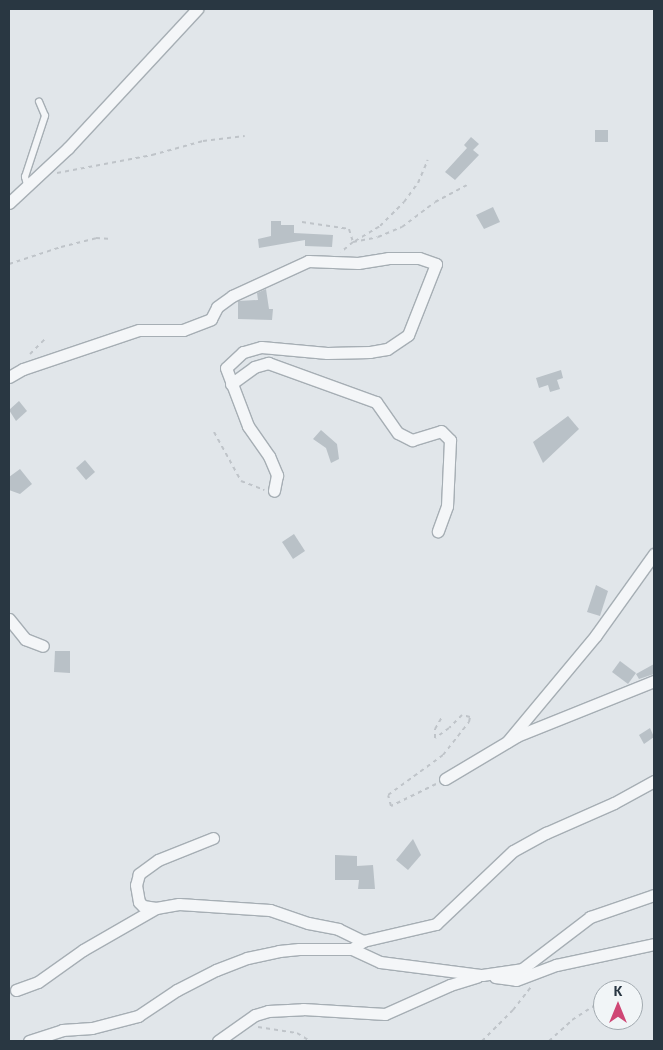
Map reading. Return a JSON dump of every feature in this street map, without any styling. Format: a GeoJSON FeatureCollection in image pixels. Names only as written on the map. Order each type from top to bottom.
{"type":"FeatureCollection","features":[{"type":"Feature","properties":{"kind":"street"},"geometry":{"type":"LineString","coordinates":[[9,203],[40,176],[194,10]]}},
{"type":"Feature","properties":{"kind":"street"},"geometry":{"type":"LineString","coordinates":[[9,377],[24,369],[139,330],[183,330],[211,319],[217,307],[232,296],[308,261],[358,262],[388,258],[419,258],[436,264],[408,335],[387,349],[370,352],[327,353],[262,347],[243,352],[226,368],[248,426],[269,456],[277,475],[274,491]]}},
{"type":"Feature","properties":{"kind":"street"},"geometry":{"type":"LineString","coordinates":[[231,384],[254,367],[268,363],[376,402],[398,432],[412,440],[441,431],[450,440],[447,506],[438,531]]}},
{"type":"Feature","properties":{"kind":"street"},"geometry":{"type":"LineString","coordinates":[[507,742],[596,635],[654,554]]}},
{"type":"Feature","properties":{"kind":"street"},"geometry":{"type":"LineString","coordinates":[[9,619],[25,639],[43,646]]}},
{"type":"Feature","properties":{"kind":"street"},"geometry":{"type":"LineString","coordinates":[[445,779],[507,742],[654,681]]}},
{"type":"Feature","properties":{"kind":"street"},"geometry":{"type":"LineString","coordinates":[[352,950],[363,941],[436,924],[513,851],[546,833],[614,803],[654,781]]}},
{"type":"Feature","properties":{"kind":"street"},"geometry":{"type":"LineString","coordinates":[[213,838],[158,860],[139,874],[136,885],[139,902],[143,906],[156,908],[179,904],[270,910],[308,923],[338,929],[363,941]]}},
{"type":"Feature","properties":{"kind":"street"},"geometry":{"type":"LineString","coordinates":[[218,1041],[255,1015],[288,1009],[385,1014],[450,985],[482,975],[522,969],[590,917],[654,895]]}},
{"type":"Feature","properties":{"kind":"street"},"geometry":{"type":"LineString","coordinates":[[16,990],[38,982],[83,950],[156,908]]}},
{"type":"Feature","properties":{"kind":"street"},"geometry":{"type":"LineString","coordinates":[[29,1041],[62,1030],[92,1028],[138,1016],[177,990],[216,970],[247,958],[299,949],[352,950],[380,962],[516,980],[556,965],[654,944]]}},
{"type":"Feature","properties":{"kind":"lane"},"geometry":{"type":"LineString","coordinates":[[28,185],[25,177],[44,116],[39,102]]}},
{"type":"Feature","properties":{"kind":"path"},"geometry":{"type":"LineString","coordinates":[[40,176],[152,155],[204,141],[245,136]]}},
{"type":"Feature","properties":{"kind":"path"},"geometry":{"type":"LineString","coordinates":[[330,261],[353,242],[380,226],[404,202],[418,183],[428,160]]}},
{"type":"Feature","properties":{"kind":"path"},"geometry":{"type":"LineString","coordinates":[[353,242],[378,237],[402,227],[435,202],[467,185]]}},
{"type":"Feature","properties":{"kind":"path"},"geometry":{"type":"LineString","coordinates":[[302,222],[349,229],[353,242]]}},
{"type":"Feature","properties":{"kind":"path"},"geometry":{"type":"LineString","coordinates":[[9,264],[96,238],[112,239]]}},
{"type":"Feature","properties":{"kind":"path"},"geometry":{"type":"LineString","coordinates":[[214,432],[241,481],[261,490],[274,491]]}},
{"type":"Feature","properties":{"kind":"path"},"geometry":{"type":"LineString","coordinates":[[442,717],[435,729],[435,738],[450,728],[462,715],[470,717],[469,722],[443,756],[388,795],[391,806],[445,779]]}},
{"type":"Feature","properties":{"kind":"path"},"geometry":{"type":"LineString","coordinates":[[482,1041],[513,1010],[531,987]]}},
{"type":"Feature","properties":{"kind":"path"},"geometry":{"type":"LineString","coordinates":[[549,1041],[572,1020],[593,1006]]}},
{"type":"Feature","properties":{"kind":"path"},"geometry":{"type":"LineString","coordinates":[[245,1021],[252,1026],[297,1032],[310,1041]]}},
{"type":"Feature","properties":{"kind":"building"},"geometry":{"type":"Polygon","coordinates":[[[595,130],[608,130],[608,142],[595,142],[595,130]]]}},
{"type":"Feature","properties":{"kind":"building"},"geometry":{"type":"Polygon","coordinates":[[[471,137],[479,144],[473,150],[479,155],[455,180],[445,172],[467,148],[464,145],[471,137]]]}},
{"type":"Feature","properties":{"kind":"building"},"geometry":{"type":"Polygon","coordinates":[[[493,207],[500,222],[484,229],[476,215],[493,207]]]}},
{"type":"Feature","properties":{"kind":"building"},"geometry":{"type":"Polygon","coordinates":[[[271,221],[281,221],[281,225],[294,225],[294,233],[333,235],[332,247],[305,246],[305,240],[259,248],[258,239],[271,236],[271,221]]]}},
{"type":"Feature","properties":{"kind":"building"},"geometry":{"type":"Polygon","coordinates":[[[266,289],[269,309],[273,309],[272,320],[238,319],[238,301],[258,300],[257,293],[266,289]]]}},
{"type":"Feature","properties":{"kind":"building"},"geometry":{"type":"Polygon","coordinates":[[[561,370],[563,378],[557,380],[560,389],[550,392],[548,385],[539,388],[536,378],[561,370]]]}},
{"type":"Feature","properties":{"kind":"building"},"geometry":{"type":"Polygon","coordinates":[[[19,401],[27,411],[16,421],[9,410],[19,401]]]}},
{"type":"Feature","properties":{"kind":"building"},"geometry":{"type":"Polygon","coordinates":[[[568,416],[579,429],[543,463],[533,442],[568,416]]]}},
{"type":"Feature","properties":{"kind":"building"},"geometry":{"type":"Polygon","coordinates":[[[321,430],[337,444],[339,459],[331,463],[326,448],[313,439],[321,430]]]}},
{"type":"Feature","properties":{"kind":"building"},"geometry":{"type":"Polygon","coordinates":[[[85,460],[95,472],[86,480],[76,468],[85,460]]]}},
{"type":"Feature","properties":{"kind":"building"},"geometry":{"type":"Polygon","coordinates":[[[20,469],[32,484],[20,494],[9,490],[9,477],[20,469]]]}},
{"type":"Feature","properties":{"kind":"building"},"geometry":{"type":"Polygon","coordinates":[[[294,534],[305,551],[293,559],[282,542],[294,534]]]}},
{"type":"Feature","properties":{"kind":"building"},"geometry":{"type":"Polygon","coordinates":[[[596,585],[608,591],[600,616],[587,612],[596,585]]]}},
{"type":"Feature","properties":{"kind":"building"},"geometry":{"type":"Polygon","coordinates":[[[55,651],[70,651],[70,673],[54,672],[55,651]]]}},
{"type":"Feature","properties":{"kind":"building"},"geometry":{"type":"Polygon","coordinates":[[[620,661],[636,673],[628,684],[612,672],[620,661]]]}},
{"type":"Feature","properties":{"kind":"building"},"geometry":{"type":"Polygon","coordinates":[[[654,664],[654,674],[639,679],[636,674],[654,664]]]}},
{"type":"Feature","properties":{"kind":"building"},"geometry":{"type":"Polygon","coordinates":[[[650,728],[654,737],[644,744],[639,735],[650,728]]]}},
{"type":"Feature","properties":{"kind":"building"},"geometry":{"type":"Polygon","coordinates":[[[413,839],[421,855],[408,870],[396,860],[413,839]]]}},
{"type":"Feature","properties":{"kind":"building"},"geometry":{"type":"Polygon","coordinates":[[[335,855],[357,856],[357,866],[373,865],[375,889],[358,889],[359,880],[335,880],[335,855]]]}}]}
